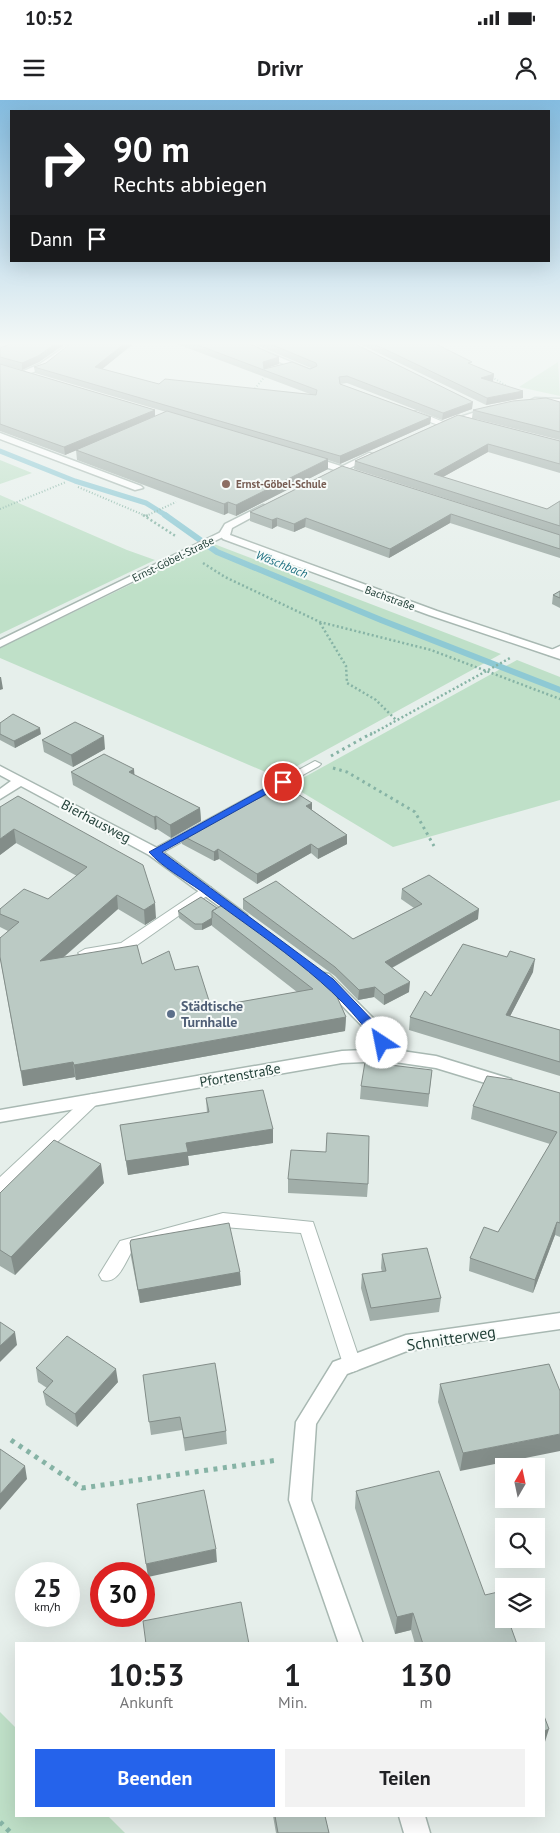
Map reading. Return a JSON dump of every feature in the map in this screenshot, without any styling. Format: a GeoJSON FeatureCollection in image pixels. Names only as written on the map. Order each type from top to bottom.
{"type":"FeatureCollection","features":[{"type":"Feature","properties":{"kind":"street"},"geometry":{"type":"LineString","coordinates":[[428,430],[442,425]]}},
{"type":"Feature","properties":{"kind":"street"},"geometry":{"type":"LineString","coordinates":[[0,436],[69,458],[138,488]]}},
{"type":"Feature","properties":{"kind":"street"},"geometry":{"type":"LineString","coordinates":[[324,478],[341,468],[376,453]]}},
{"type":"Feature","properties":{"kind":"street"},"geometry":{"type":"LineString","coordinates":[[297,455],[360,475]]}},
{"type":"Feature","properties":{"kind":"street","name":"Ernst-Göbel-Straße"},"geometry":{"type":"LineString","coordinates":[[0,644],[220,536],[228,526],[272,504]]}},
{"type":"Feature","properties":{"kind":"street","name":"Bachstraße"},"geometry":{"type":"LineString","coordinates":[[220,536],[433,613],[558,653]]}},
{"type":"Feature","properties":{"kind":"street","name":"Bierhausweg"},"geometry":{"type":"LineString","coordinates":[[0,770],[154,852],[252,925]]}},
{"type":"Feature","properties":{"kind":"street"},"geometry":{"type":"LineString","coordinates":[[0,795],[20,781]]}},
{"type":"Feature","properties":{"kind":"street"},"geometry":{"type":"LineString","coordinates":[[314,970],[356,1008],[375,1030],[388,1055]]}},
{"type":"Feature","properties":{"kind":"street","name":"Pfortenstraße"},"geometry":{"type":"LineString","coordinates":[[0,1116],[342,1057],[388,1055],[436,1062],[522,1088]]}},
{"type":"Feature","properties":{"kind":"street","name":"Schnitterweg"},"geometry":{"type":"LineString","coordinates":[[350,1642],[300,1500],[306,1422],[340,1368],[406,1344],[560,1321]]}},
{"type":"Feature","properties":{"kind":"street"},"geometry":{"type":"LineString","coordinates":[[412,1817],[416,1833]]}},
{"type":"Feature","properties":{"kind":"lane"},"geometry":{"type":"LineString","coordinates":[[154,852],[315,764]]}},
{"type":"Feature","properties":{"kind":"lane"},"geometry":{"type":"LineString","coordinates":[[85,953],[125,946],[206,890]]}},
{"type":"Feature","properties":{"kind":"lane"},"geometry":{"type":"LineString","coordinates":[[0,1187],[92,1100]]}},
{"type":"Feature","properties":{"kind":"lane"},"geometry":{"type":"LineString","coordinates":[[108,1275],[126,1246],[223,1220],[307,1227],[352,1364]]}},
{"type":"Feature","properties":{"kind":"path"},"geometry":{"type":"LineString","coordinates":[[60,479],[146,516],[193,549],[225,577],[320,622],[431,650],[560,699]]}},
{"type":"Feature","properties":{"kind":"path"},"geometry":{"type":"LineString","coordinates":[[0,509],[66,482]]}},
{"type":"Feature","properties":{"kind":"path"},"geometry":{"type":"LineString","coordinates":[[146,516],[176,502]]}},
{"type":"Feature","properties":{"kind":"path"},"geometry":{"type":"LineString","coordinates":[[320,622],[346,666],[347,683],[376,700],[396,720]]}},
{"type":"Feature","properties":{"kind":"path"},"geometry":{"type":"LineString","coordinates":[[315,764],[505,661]]}},
{"type":"Feature","properties":{"kind":"path"},"geometry":{"type":"LineString","coordinates":[[315,764],[347,772],[415,812],[434,846]]}},
{"type":"Feature","properties":{"kind":"path"},"geometry":{"type":"LineString","coordinates":[[11,1440],[82,1488],[304,1456]]}},
{"type":"Feature","properties":{"kind":"path"},"geometry":{"type":"LineString","coordinates":[[0,1822],[11,1833]]}},
{"type":"Feature","properties":{"kind":"green space"},"geometry":{"type":"Polygon","coordinates":[[[0,460],[32,473],[0,484],[0,460]]]}},
{"type":"Feature","properties":{"kind":"green space"},"geometry":{"type":"Polygon","coordinates":[[[0,495],[127,550],[155,560],[0,634],[0,495]]]}},
{"type":"Feature","properties":{"kind":"green space"},"geometry":{"type":"Polygon","coordinates":[[[214,544],[501,654],[277,777],[0,658],[0,648],[214,544]]]}},
{"type":"Feature","properties":{"kind":"green space"},"geometry":{"type":"Polygon","coordinates":[[[517,660],[560,677],[560,800],[393,847],[290,785],[517,660]]]}},
{"type":"Feature","properties":{"kind":"green space"},"geometry":{"type":"Polygon","coordinates":[[[0,1712],[15,1727],[15,1817],[109,1817],[125,1833],[0,1833],[0,1712]]]}},
{"type":"Feature","properties":{"kind":"building"},"geometry":{"type":"Polygon","coordinates":[[[2,425],[118,425],[64,447],[2,425]]]}},
{"type":"Feature","properties":{"kind":"building"},"geometry":{"type":"Polygon","coordinates":[[[135,425],[214,425],[328,459],[236,505],[228,502],[224,504],[76,450],[135,425]]]}},
{"type":"Feature","properties":{"kind":"building"},"geometry":{"type":"Polygon","coordinates":[[[233,425],[413,425],[340,456],[233,425]]]}},
{"type":"Feature","properties":{"kind":"building"},"geometry":{"type":"Polygon","coordinates":[[[436,425],[497,425],[560,441],[560,464],[488,444],[434,474],[547,509],[560,501],[560,526],[355,461],[436,425]]]}},
{"type":"Feature","properties":{"kind":"building"},"geometry":{"type":"Polygon","coordinates":[[[532,425],[560,425],[560,432],[532,425]]]}},
{"type":"Feature","properties":{"kind":"building"},"geometry":{"type":"Polygon","coordinates":[[[342,466],[560,535],[560,549],[451,514],[390,549],[306,518],[294,524],[277,518],[272,520],[250,512],[342,466]]]}},
{"type":"Feature","properties":{"kind":"building"},"geometry":{"type":"Polygon","coordinates":[[[560,591],[560,598],[553,595],[560,591]]]}},
{"type":"Feature","properties":{"kind":"building"},"geometry":{"type":"Polygon","coordinates":[[[13,714],[40,728],[14,741],[0,734],[0,723],[13,714]]]}},
{"type":"Feature","properties":{"kind":"building"},"geometry":{"type":"Polygon","coordinates":[[[75,722],[104,736],[71,755],[42,740],[75,722]]]}},
{"type":"Feature","properties":{"kind":"building"},"geometry":{"type":"Polygon","coordinates":[[[104,754],[134,769],[129,772],[200,808],[170,825],[71,772],[104,754]]]}},
{"type":"Feature","properties":{"kind":"building"},"geometry":{"type":"Polygon","coordinates":[[[285,786],[312,803],[306,806],[347,835],[318,849],[311,844],[257,874],[218,849],[214,852],[181,835],[212,818],[215,819],[285,786]]]}},
{"type":"Feature","properties":{"kind":"building"},"geometry":{"type":"Polygon","coordinates":[[[18,796],[143,865],[155,903],[144,910],[117,895],[40,961],[137,945],[142,964],[169,951],[175,970],[198,966],[211,1007],[313,989],[212,911],[228,902],[323,973],[339,989],[334,990],[346,1017],[74,1065],[73,1062],[21,1071],[0,957],[0,938],[19,922],[0,914],[0,909],[24,889],[48,899],[87,867],[14,829],[0,839],[0,807],[18,796]]]}},
{"type":"Feature","properties":{"kind":"building"},"geometry":{"type":"Polygon","coordinates":[[[429,875],[479,909],[385,962],[410,982],[384,995],[375,987],[359,990],[335,967],[243,899],[276,881],[353,939],[422,904],[402,889],[429,875]]]}},
{"type":"Feature","properties":{"kind":"building"},"geometry":{"type":"Polygon","coordinates":[[[201,897],[217,908],[212,911],[212,918],[202,924],[195,924],[178,911],[201,897]]]}},
{"type":"Feature","properties":{"kind":"building"},"geometry":{"type":"Polygon","coordinates":[[[463,944],[507,957],[510,951],[535,959],[506,1015],[560,1030],[560,1062],[410,1017],[425,991],[431,996],[463,944]]]}},
{"type":"Feature","properties":{"kind":"building"},"geometry":{"type":"Polygon","coordinates":[[[365,1062],[432,1070],[429,1094],[361,1086],[365,1062]]]}},
{"type":"Feature","properties":{"kind":"building"},"geometry":{"type":"Polygon","coordinates":[[[487,1076],[514,1080],[560,1093],[560,1223],[557,1222],[535,1280],[470,1258],[484,1227],[498,1232],[557,1132],[473,1106],[487,1076]]]}},
{"type":"Feature","properties":{"kind":"building"},"geometry":{"type":"Polygon","coordinates":[[[263,1090],[273,1129],[186,1143],[188,1152],[126,1161],[120,1125],[209,1112],[206,1098],[263,1090]]]}},
{"type":"Feature","properties":{"kind":"building"},"geometry":{"type":"Polygon","coordinates":[[[327,1133],[369,1136],[368,1184],[288,1179],[291,1150],[326,1152],[327,1133]]]}},
{"type":"Feature","properties":{"kind":"building"},"geometry":{"type":"Polygon","coordinates":[[[54,1140],[101,1164],[11,1257],[0,1250],[0,1193],[54,1140]]]}},
{"type":"Feature","properties":{"kind":"building"},"geometry":{"type":"Polygon","coordinates":[[[229,1223],[240,1272],[138,1290],[131,1240],[229,1223]]]}},
{"type":"Feature","properties":{"kind":"building"},"geometry":{"type":"Polygon","coordinates":[[[427,1248],[441,1298],[371,1308],[362,1274],[386,1271],[382,1254],[427,1248]]]}},
{"type":"Feature","properties":{"kind":"building"},"geometry":{"type":"Polygon","coordinates":[[[0,1322],[15,1332],[0,1346],[0,1322]]]}},
{"type":"Feature","properties":{"kind":"building"},"geometry":{"type":"Polygon","coordinates":[[[67,1336],[116,1369],[75,1414],[43,1392],[53,1381],[36,1368],[67,1336]]]}},
{"type":"Feature","properties":{"kind":"building"},"geometry":{"type":"Polygon","coordinates":[[[215,1363],[226,1431],[184,1438],[180,1417],[149,1422],[143,1375],[215,1363]]]}},
{"type":"Feature","properties":{"kind":"building"},"geometry":{"type":"Polygon","coordinates":[[[549,1364],[560,1391],[560,1434],[463,1453],[440,1384],[549,1364]]]}},
{"type":"Feature","properties":{"kind":"building"},"geometry":{"type":"Polygon","coordinates":[[[0,1449],[25,1466],[0,1494],[0,1449]]]}},
{"type":"Feature","properties":{"kind":"building"},"geometry":{"type":"Polygon","coordinates":[[[439,1471],[485,1595],[495,1593],[495,1628],[511,1628],[516,1642],[422,1642],[413,1613],[397,1617],[356,1491],[439,1471]]]}},
{"type":"Feature","properties":{"kind":"building"},"geometry":{"type":"Polygon","coordinates":[[[204,1490],[216,1549],[155,1562],[146,1562],[137,1504],[204,1490]]]}},
{"type":"Feature","properties":{"kind":"building"},"geometry":{"type":"Polygon","coordinates":[[[241,1602],[249,1642],[146,1642],[144,1627],[155,1627],[155,1619],[241,1602]]]}},
{"type":"Feature","properties":{"kind":"building"},"geometry":{"type":"Polygon","coordinates":[[[545,1719],[549,1729],[545,1731],[545,1719]]]}},
{"type":"Feature","properties":{"kind":"building"},"geometry":{"type":"Polygon","coordinates":[[[275,1817],[325,1817],[329,1833],[278,1833],[275,1817]]]}},
{"type":"Feature","properties":{"kind":"waterway","name":"Wäschbach"},"geometry":{"type":"LineString","coordinates":[[0,451],[75,481],[146,503],[167,516]]}},
{"type":"Feature","properties":{"kind":"waterway","name":"Wäschbach"},"geometry":{"type":"LineString","coordinates":[[165,515],[217,552],[381,620],[560,690]]}},
{"type":"Feature","properties":{"kind":"place","name":"Ernst-Göbel-Schule"},"geometry":{"type":"Point","coordinates":[226,484]}},
{"type":"Feature","properties":{"kind":"place","name":"Städtische Turnhalle"},"geometry":{"type":"Point","coordinates":[171,1014]}},
{"type":"Feature","properties":{"kind":"route"},"geometry":{"type":"LineString","coordinates":[[283,782],[154,852],[329,982],[356,1008],[375,1030],[382,1043]]}}]}
